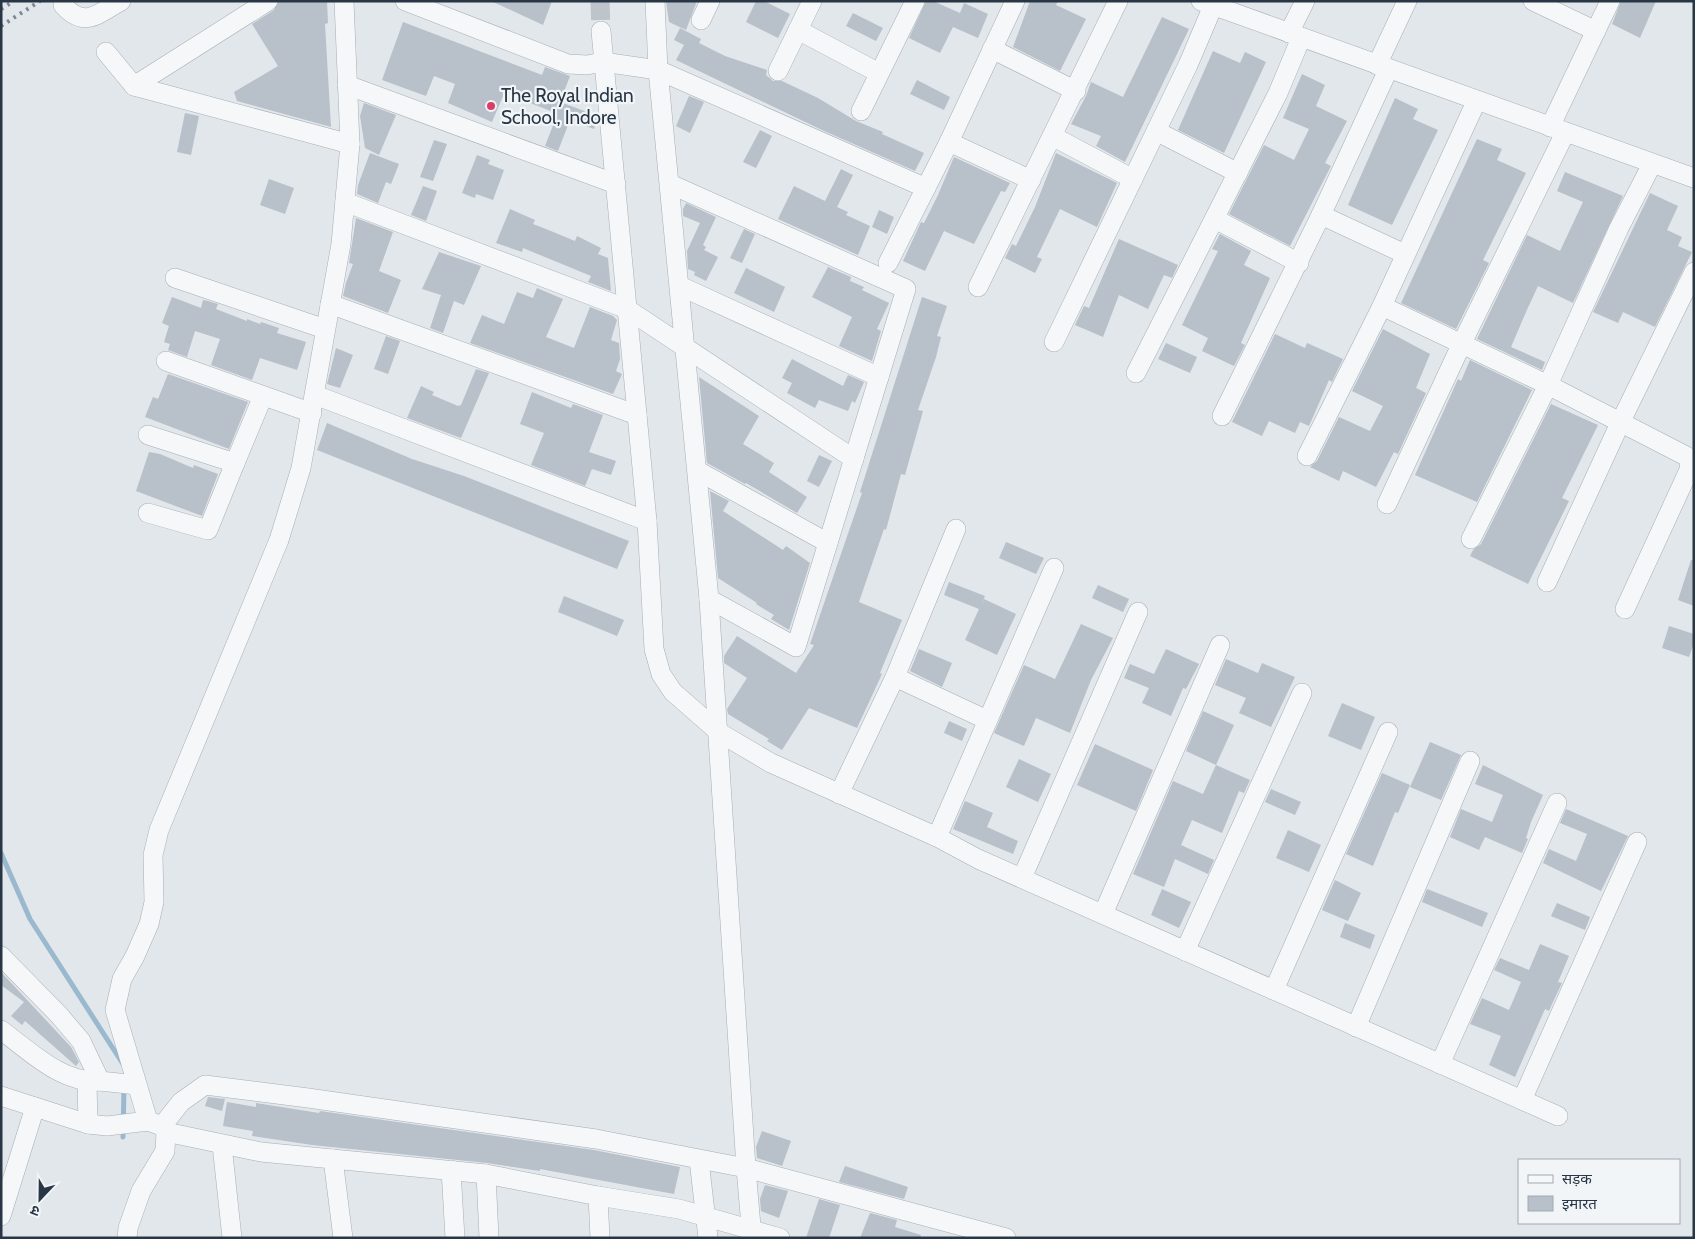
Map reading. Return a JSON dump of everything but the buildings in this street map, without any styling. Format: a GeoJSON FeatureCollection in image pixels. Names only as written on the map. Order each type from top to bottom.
{"type":"FeatureCollection","features":[{"type":"Feature","properties":{"kind":"street"},"geometry":{"type":"LineString","coordinates":[[63,5],[72,16],[83,19],[94,16],[121,1]]}},
{"type":"Feature","properties":{"kind":"street"},"geometry":{"type":"LineString","coordinates":[[134,86],[268,1]]}},
{"type":"Feature","properties":{"kind":"street"},"geometry":{"type":"LineString","coordinates":[[88,1124],[114,1083],[115,1010],[122,979],[135,956],[149,924],[154,902],[153,855],[159,830],[279,540],[301,468],[341,244],[345,202],[350,144],[344,1]]}},
{"type":"Feature","properties":{"kind":"street"},"geometry":{"type":"LineString","coordinates":[[405,1],[568,64],[587,65],[603,62],[658,70],[926,188]]}},
{"type":"Feature","properties":{"kind":"street"},"geometry":{"type":"LineString","coordinates":[[655,1],[658,70],[710,599],[751,1234]]}},
{"type":"Feature","properties":{"kind":"street"},"geometry":{"type":"LineString","coordinates":[[701,20],[710,1]]}},
{"type":"Feature","properties":{"kind":"street"},"geometry":{"type":"LineString","coordinates":[[778,71],[812,1]]}},
{"type":"Feature","properties":{"kind":"street"},"geometry":{"type":"LineString","coordinates":[[861,111],[915,1]]}},
{"type":"Feature","properties":{"kind":"street"},"geometry":{"type":"LineString","coordinates":[[888,263],[949,142],[1015,1]]}},
{"type":"Feature","properties":{"kind":"street"},"geometry":{"type":"LineString","coordinates":[[978,287],[1030,180],[1054,137],[1118,1]]}},
{"type":"Feature","properties":{"kind":"street"},"geometry":{"type":"LineString","coordinates":[[1136,373],[1278,93],[1305,1]]}},
{"type":"Feature","properties":{"kind":"street"},"geometry":{"type":"LineString","coordinates":[[1222,416],[1321,215],[1408,1]]}},
{"type":"Feature","properties":{"kind":"street"},"geometry":{"type":"LineString","coordinates":[[1533,1],[1596,31]]}},
{"type":"Feature","properties":{"kind":"street"},"geometry":{"type":"LineString","coordinates":[[1387,504],[1462,343],[1557,130],[1596,31],[1610,1]]}},
{"type":"Feature","properties":{"kind":"street"},"geometry":{"type":"LineString","coordinates":[[1054,342],[1156,131],[1207,4],[1476,102],[1694,178]]}},
{"type":"Feature","properties":{"kind":"street"},"geometry":{"type":"LineString","coordinates":[[798,30],[879,74]]}},
{"type":"Feature","properties":{"kind":"street"},"geometry":{"type":"LineString","coordinates":[[601,31],[647,521],[654,649],[661,674],[673,692],[720,733],[770,763],[937,836],[978,859],[1558,1116]]}},
{"type":"Feature","properties":{"kind":"street"},"geometry":{"type":"LineString","coordinates":[[992,50],[1076,91]]}},
{"type":"Feature","properties":{"kind":"street"},"geometry":{"type":"LineString","coordinates":[[106,52],[134,86],[350,144]]}},
{"type":"Feature","properties":{"kind":"street"},"geometry":{"type":"LineString","coordinates":[[348,85],[616,184]]}},
{"type":"Feature","properties":{"kind":"street"},"geometry":{"type":"LineString","coordinates":[[1307,456],[1382,306],[1476,102]]}},
{"type":"Feature","properties":{"kind":"street"},"geometry":{"type":"LineString","coordinates":[[1156,131],[1238,172]]}},
{"type":"Feature","properties":{"kind":"street"},"geometry":{"type":"LineString","coordinates":[[1054,137],[1133,179]]}},
{"type":"Feature","properties":{"kind":"street"},"geometry":{"type":"LineString","coordinates":[[949,142],[1030,180]]}},
{"type":"Feature","properties":{"kind":"street"},"geometry":{"type":"LineString","coordinates":[[1472,539],[1548,385],[1619,228],[1652,164]]}},
{"type":"Feature","properties":{"kind":"street"},"geometry":{"type":"LineString","coordinates":[[670,184],[906,289],[796,647],[710,599]]}},
{"type":"Feature","properties":{"kind":"street"},"geometry":{"type":"LineString","coordinates":[[345,202],[627,309],[686,350],[854,459]]}},
{"type":"Feature","properties":{"kind":"street"},"geometry":{"type":"LineString","coordinates":[[1321,215],[1405,254]]}},
{"type":"Feature","properties":{"kind":"street"},"geometry":{"type":"LineString","coordinates":[[1215,219],[1299,263]]}},
{"type":"Feature","properties":{"kind":"street"},"geometry":{"type":"LineString","coordinates":[[1547,582],[1621,421],[1694,272]]}},
{"type":"Feature","properties":{"kind":"street"},"geometry":{"type":"LineString","coordinates":[[175,278],[326,329]]}},
{"type":"Feature","properties":{"kind":"street"},"geometry":{"type":"LineString","coordinates":[[680,286],[879,377]]}},
{"type":"Feature","properties":{"kind":"street"},"geometry":{"type":"LineString","coordinates":[[330,304],[637,414]]}},
{"type":"Feature","properties":{"kind":"street"},"geometry":{"type":"LineString","coordinates":[[1382,306],[1621,421],[1686,456],[1690,462],[1689,470],[1625,609]]}},
{"type":"Feature","properties":{"kind":"street"},"geometry":{"type":"LineString","coordinates":[[166,361],[263,396],[313,404],[647,521]]}},
{"type":"Feature","properties":{"kind":"street"},"geometry":{"type":"LineString","coordinates":[[148,513],[208,530],[263,396]]}},
{"type":"Feature","properties":{"kind":"street"},"geometry":{"type":"LineString","coordinates":[[148,435],[235,463]]}},
{"type":"Feature","properties":{"kind":"street"},"geometry":{"type":"LineString","coordinates":[[698,471],[828,543]]}},
{"type":"Feature","properties":{"kind":"street"},"geometry":{"type":"LineString","coordinates":[[840,794],[895,677],[956,529]]}},
{"type":"Feature","properties":{"kind":"street"},"geometry":{"type":"LineString","coordinates":[[937,836],[1054,568]]}},
{"type":"Feature","properties":{"kind":"street"},"geometry":{"type":"LineString","coordinates":[[1022,878],[1138,612]]}},
{"type":"Feature","properties":{"kind":"street"},"geometry":{"type":"LineString","coordinates":[[1103,914],[1220,645]]}},
{"type":"Feature","properties":{"kind":"street"},"geometry":{"type":"LineString","coordinates":[[895,677],[987,720]]}},
{"type":"Feature","properties":{"kind":"street"},"geometry":{"type":"LineString","coordinates":[[1186,951],[1302,693]]}},
{"type":"Feature","properties":{"kind":"street"},"geometry":{"type":"LineString","coordinates":[[1274,990],[1388,732]]}},
{"type":"Feature","properties":{"kind":"street"},"geometry":{"type":"LineString","coordinates":[[1356,1027],[1470,761]]}},
{"type":"Feature","properties":{"kind":"street"},"geometry":{"type":"LineString","coordinates":[[1440,1064],[1557,803]]}},
{"type":"Feature","properties":{"kind":"street"},"geometry":{"type":"LineString","coordinates":[[1522,1100],[1637,842]]}},
{"type":"Feature","properties":{"kind":"street"},"geometry":{"type":"LineString","coordinates":[[1,956],[59,1015],[114,1083],[159,1126],[165,1151],[141,1190],[128,1228],[127,1238]]}},
{"type":"Feature","properties":{"kind":"street"},"geometry":{"type":"LineString","coordinates":[[1,1030],[59,1072],[75,1080],[114,1083]]}},
{"type":"Feature","properties":{"kind":"street"},"geometry":{"type":"LineString","coordinates":[[159,1126],[181,1102],[205,1085],[308,1098],[596,1139],[746,1168],[1006,1238]]}},
{"type":"Feature","properties":{"kind":"street"},"geometry":{"type":"LineString","coordinates":[[1,1096],[88,1124],[107,1126],[129,1122],[159,1126],[222,1145],[261,1152],[486,1174],[598,1196],[679,1209],[751,1234],[780,1238]]}},
{"type":"Feature","properties":{"kind":"street"},"geometry":{"type":"LineString","coordinates":[[1,1216],[35,1107]]}},
{"type":"Feature","properties":{"kind":"street"},"geometry":{"type":"LineString","coordinates":[[222,1145],[232,1238]]}},
{"type":"Feature","properties":{"kind":"street"},"geometry":{"type":"LineString","coordinates":[[333,1159],[342,1238]]}},
{"type":"Feature","properties":{"kind":"street"},"geometry":{"type":"LineString","coordinates":[[699,1160],[708,1238]]}},
{"type":"Feature","properties":{"kind":"street"},"geometry":{"type":"LineString","coordinates":[[452,1170],[455,1238]]}},
{"type":"Feature","properties":{"kind":"street"},"geometry":{"type":"LineString","coordinates":[[486,1174],[490,1238]]}},
{"type":"Feature","properties":{"kind":"street"},"geometry":{"type":"LineString","coordinates":[[598,1196],[600,1238]]}},
{"type":"Feature","properties":{"kind":"waterway"},"geometry":{"type":"LineString","coordinates":[[1,853],[30,919],[123,1064]]}},
{"type":"Feature","properties":{"kind":"waterway"},"geometry":{"type":"LineString","coordinates":[[123,1137],[124,1087]]}},
{"type":"Feature","properties":{"kind":"tunnel"},"geometry":{"type":"LineString","coordinates":[[600,1],[601,31]]}},
{"type":"Feature","properties":{"kind":"railway"},"geometry":{"type":"LineString","coordinates":[[1,9],[14,1]]}},
{"type":"Feature","properties":{"kind":"railway"},"geometry":{"type":"LineString","coordinates":[[1,26],[40,1]]}},
{"type":"Feature","properties":{"kind":"place","name":"The Royal Indian School, Indore"},"geometry":{"type":"Point","coordinates":[491,106]}}]}
